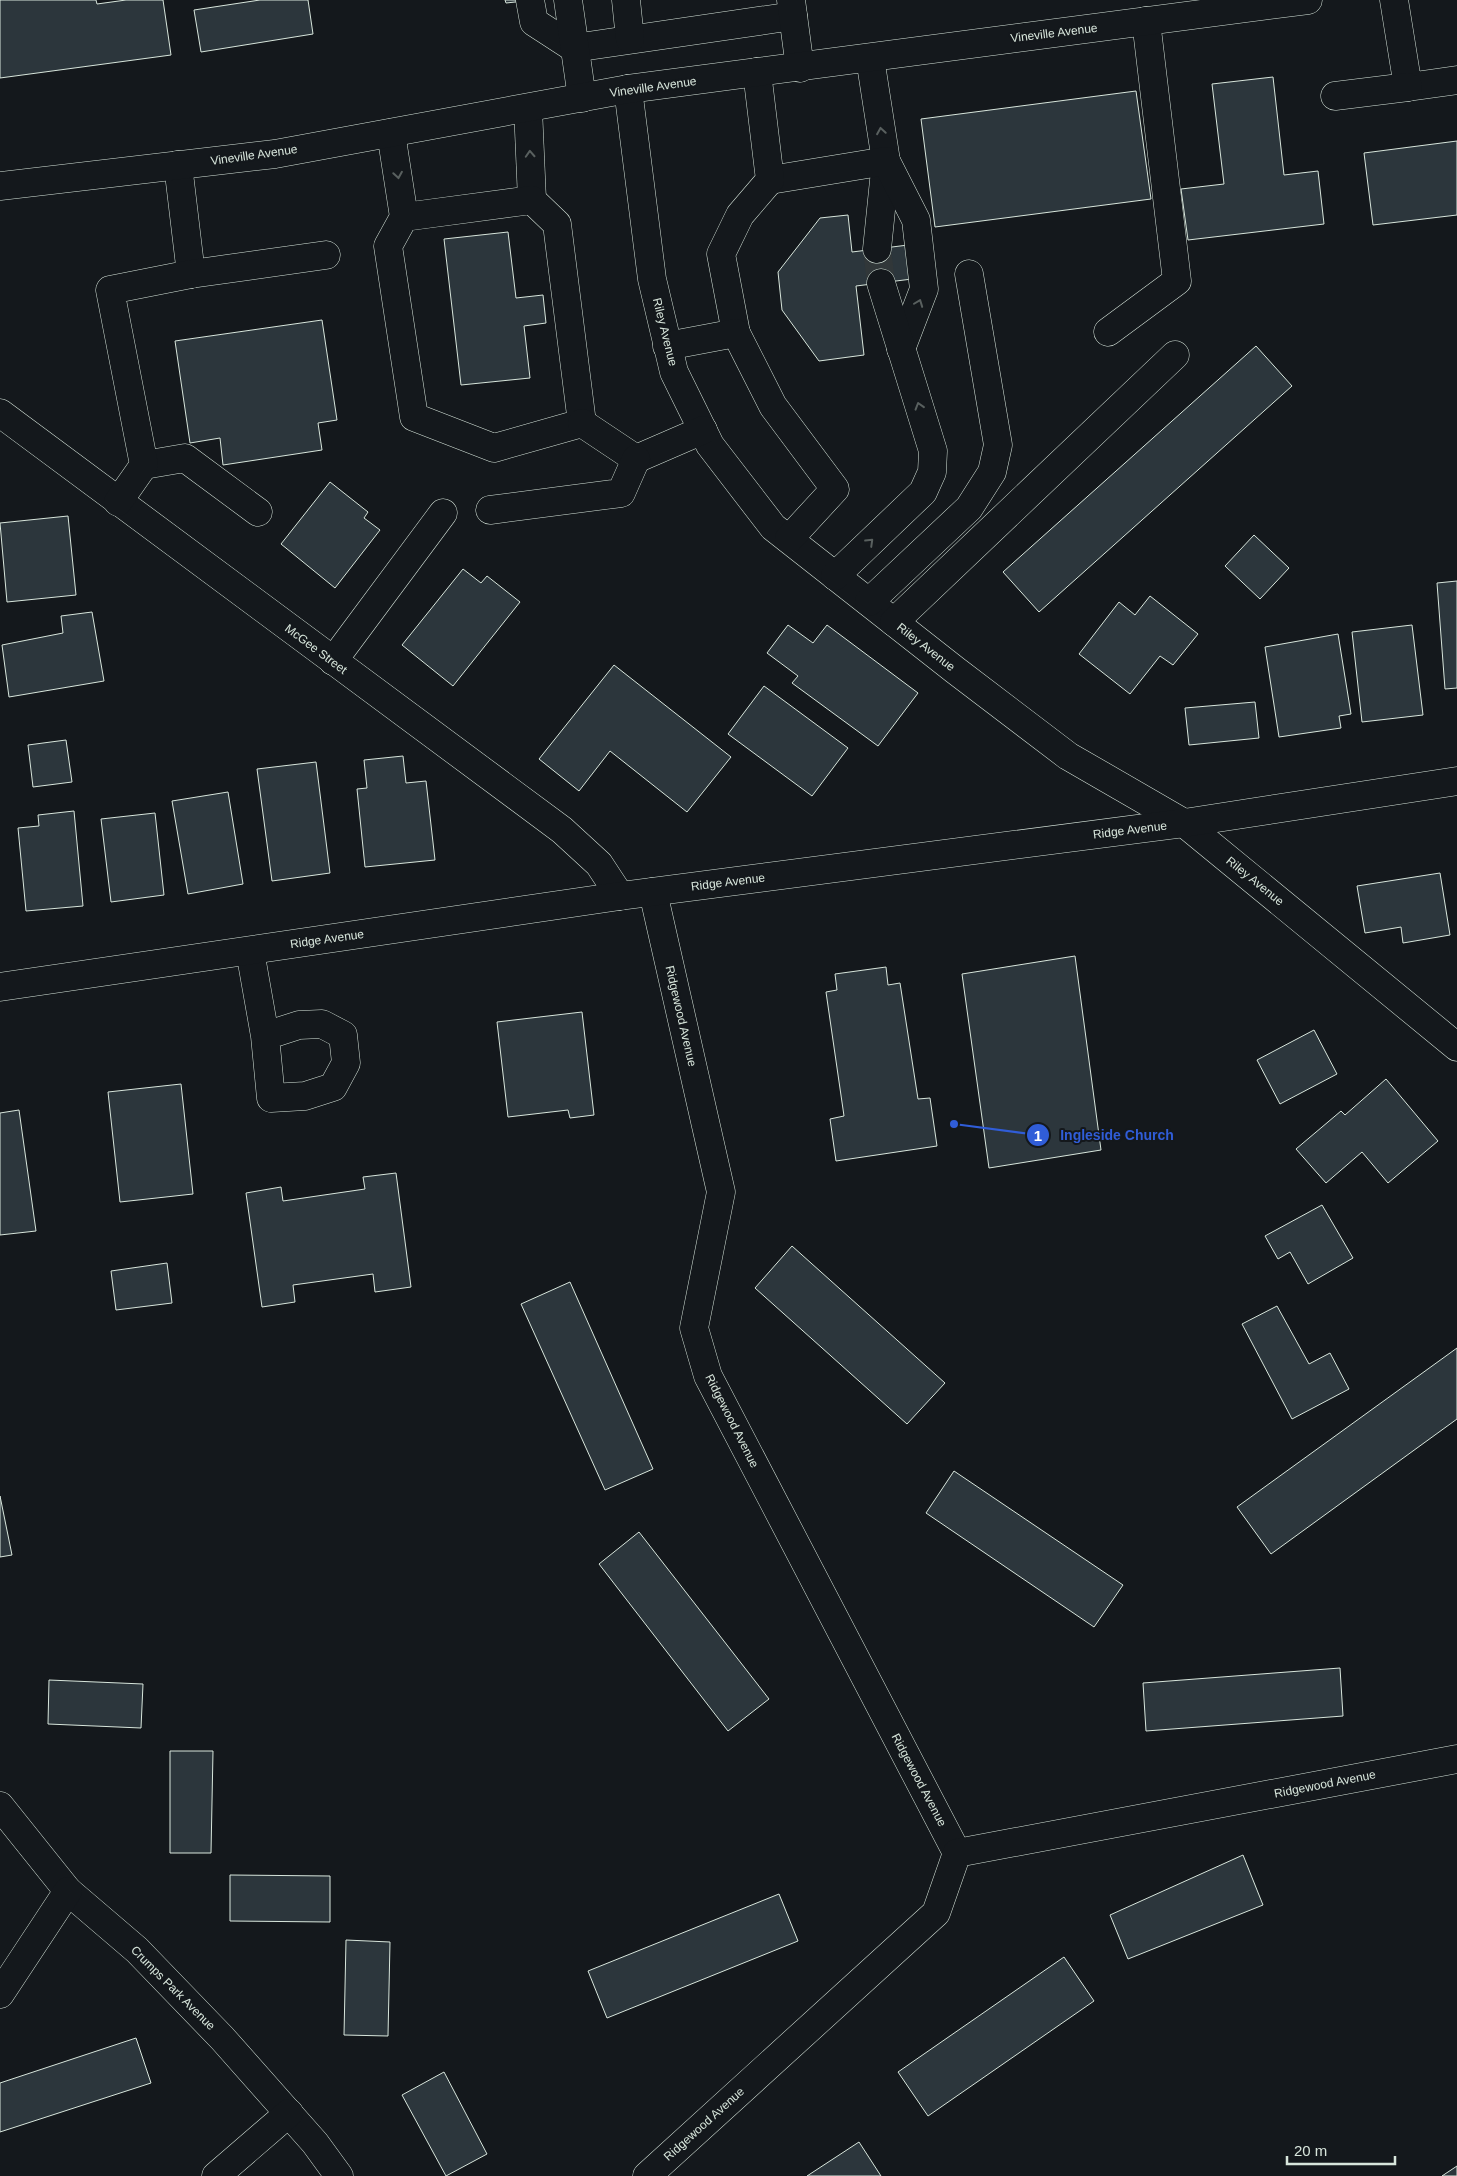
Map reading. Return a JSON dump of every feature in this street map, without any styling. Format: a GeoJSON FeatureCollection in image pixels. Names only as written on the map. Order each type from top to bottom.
{"type":"FeatureCollection","features":[{"type":"Feature","properties":{"kind":"street"},"geometry":{"type":"LineString","coordinates":[[530,0],[534,22],[574,48],[630,39],[744,12],[792,8],[800,68]]}},
{"type":"Feature","properties":{"kind":"street"},"geometry":{"type":"LineString","coordinates":[[568,0],[582,98]]}},
{"type":"Feature","properties":{"kind":"street"},"geometry":{"type":"LineString","coordinates":[[626,0],[630,39]]}},
{"type":"Feature","properties":{"kind":"street","name":"Vineville Avenue"},"geometry":{"type":"LineString","coordinates":[[0,186],[275,154],[628,89],[800,68],[1146,21],[1251,4],[1308,0]]}},
{"type":"Feature","properties":{"kind":"street"},"geometry":{"type":"LineString","coordinates":[[1394,0],[1408,87]]}},
{"type":"Feature","properties":{"kind":"street"},"geometry":{"type":"LineString","coordinates":[[1108,332],[1177,282],[1146,21]]}},
{"type":"Feature","properties":{"kind":"street"},"geometry":{"type":"LineString","coordinates":[[870,58],[886,161],[877,249]]}},
{"type":"Feature","properties":{"kind":"street"},"geometry":{"type":"LineString","coordinates":[[757,72],[770,180]]}},
{"type":"Feature","properties":{"kind":"street"},"geometry":{"type":"LineString","coordinates":[[1335,96],[1457,80]]}},
{"type":"Feature","properties":{"kind":"street","name":"Riley Avenue"},"geometry":{"type":"LineString","coordinates":[[628,89],[652,279],[674,372],[710,445],[773,527],[1068,756],[1184,823],[1457,1047]]}},
{"type":"Feature","properties":{"kind":"street"},"geometry":{"type":"LineString","coordinates":[[528,108],[532,200],[557,224],[582,423],[636,459]]}},
{"type":"Feature","properties":{"kind":"street"},"geometry":{"type":"LineString","coordinates":[[391,133],[404,217],[388,246],[414,417],[494,448],[582,423]]}},
{"type":"Feature","properties":{"kind":"street"},"geometry":{"type":"LineString","coordinates":[[789,540],[835,489],[773,406],[736,333],[720,254],[740,215],[770,180],[886,161]]}},
{"type":"Feature","properties":{"kind":"street"},"geometry":{"type":"LineString","coordinates":[[886,161],[916,220],[924,289],[901,348]]}},
{"type":"Feature","properties":{"kind":"street"},"geometry":{"type":"LineString","coordinates":[[178,165],[191,274]]}},
{"type":"Feature","properties":{"kind":"street"},"geometry":{"type":"LineString","coordinates":[[404,217],[532,200]]}},
{"type":"Feature","properties":{"kind":"street"},"geometry":{"type":"LineString","coordinates":[[144,465],[110,290],[191,274],[326,255]]}},
{"type":"Feature","properties":{"kind":"street"},"geometry":{"type":"LineString","coordinates":[[869,602],[970,508],[992,472],[998,445],[969,274]]}},
{"type":"Feature","properties":{"kind":"street"},"geometry":{"type":"LineString","coordinates":[[835,576],[923,492],[932,472],[933,451],[881,283]]}},
{"type":"Feature","properties":{"kind":"street"},"geometry":{"type":"LineString","coordinates":[[667,346],[736,333]]}},
{"type":"Feature","properties":{"kind":"street"},"geometry":{"type":"LineString","coordinates":[[894,622],[1175,355]]}},
{"type":"Feature","properties":{"kind":"street","name":"McGee Street"},"geometry":{"type":"LineString","coordinates":[[0,413],[562,830],[599,864],[620,896]]}},
{"type":"Feature","properties":{"kind":"street"},"geometry":{"type":"LineString","coordinates":[[490,510],[621,493],[636,459],[703,430]]}},
{"type":"Feature","properties":{"kind":"street"},"geometry":{"type":"LineString","coordinates":[[118,502],[144,465],[185,458],[258,512]]}},
{"type":"Feature","properties":{"kind":"street"},"geometry":{"type":"LineString","coordinates":[[333,661],[443,513]]}},
{"type":"Feature","properties":{"kind":"street","name":"Ridge Avenue"},"geometry":{"type":"LineString","coordinates":[[0,987],[620,896],[1184,823],[1457,781]]}},
{"type":"Feature","properties":{"kind":"street","name":"Ridgewood Avenue"},"geometry":{"type":"LineString","coordinates":[[647,2176],[936,1913],[957,1853],[708,1376],[694,1328],[721,1192],[653,892]]}},
{"type":"Feature","properties":{"kind":"street"},"geometry":{"type":"LineString","coordinates":[[250,951],[264,1036]]}},
{"type":"Feature","properties":{"kind":"street","name":"Ridgewood Avenue"},"geometry":{"type":"LineString","coordinates":[[957,1853],[1457,1759]]}},
{"type":"Feature","properties":{"kind":"street","name":"Crumps Park Avenue"},"geometry":{"type":"LineString","coordinates":[[0,1806],[68,1891],[137,1950],[222,2038],[290,2113],[339,2176]]}},
{"type":"Feature","properties":{"kind":"street"},"geometry":{"type":"LineString","coordinates":[[0,1994],[68,1891]]}},
{"type":"Feature","properties":{"kind":"street"},"geometry":{"type":"LineString","coordinates":[[216,2176],[290,2113]]}},
{"type":"Feature","properties":{"kind":"building"},"geometry":{"type":"Polygon","coordinates":[[[0,0],[96,0],[97,4],[126,0],[163,0],[171,55],[0,78],[0,0]]]}},
{"type":"Feature","properties":{"kind":"building"},"geometry":{"type":"Polygon","coordinates":[[[260,0],[308,0],[313,34],[201,52],[194,10],[260,0]]]}},
{"type":"Feature","properties":{"kind":"building"},"geometry":{"type":"Polygon","coordinates":[[[505,0],[534,0],[506,3],[505,0]]]}},
{"type":"Feature","properties":{"kind":"building"},"geometry":{"type":"Polygon","coordinates":[[[1273,77],[1284,175],[1318,171],[1324,224],[1188,240],[1181,189],[1224,184],[1212,84],[1273,77]]]}},
{"type":"Feature","properties":{"kind":"building"},"geometry":{"type":"Polygon","coordinates":[[[1136,91],[1151,199],[935,227],[921,119],[1136,91]]]}},
{"type":"Feature","properties":{"kind":"building"},"geometry":{"type":"Polygon","coordinates":[[[1457,141],[1457,215],[1373,225],[1364,153],[1457,141]]]}},
{"type":"Feature","properties":{"kind":"building"},"geometry":{"type":"Polygon","coordinates":[[[848,215],[852,252],[916,244],[920,278],[856,286],[864,355],[819,361],[782,310],[778,272],[820,218],[848,215]]]}},
{"type":"Feature","properties":{"kind":"building"},"geometry":{"type":"Polygon","coordinates":[[[508,232],[516,298],[543,295],[546,323],[524,326],[530,378],[461,385],[444,239],[508,232]]]}},
{"type":"Feature","properties":{"kind":"building"},"geometry":{"type":"Polygon","coordinates":[[[322,320],[337,420],[318,423],[322,450],[223,465],[220,438],[190,443],[175,341],[322,320]]]}},
{"type":"Feature","properties":{"kind":"building"},"geometry":{"type":"Polygon","coordinates":[[[1256,346],[1292,386],[1039,612],[1003,572],[1256,346]]]}},
{"type":"Feature","properties":{"kind":"building"},"geometry":{"type":"Polygon","coordinates":[[[330,482],[368,512],[364,518],[380,530],[335,588],[281,544],[330,482]]]}},
{"type":"Feature","properties":{"kind":"building"},"geometry":{"type":"Polygon","coordinates":[[[68,516],[76,595],[7,602],[0,523],[68,516]]]}},
{"type":"Feature","properties":{"kind":"building"},"geometry":{"type":"Polygon","coordinates":[[[1254,535],[1289,568],[1260,599],[1225,566],[1254,535]]]}},
{"type":"Feature","properties":{"kind":"building"},"geometry":{"type":"Polygon","coordinates":[[[463,569],[481,583],[487,576],[520,602],[453,686],[402,645],[463,569]]]}},
{"type":"Feature","properties":{"kind":"building"},"geometry":{"type":"Polygon","coordinates":[[[1457,581],[1457,688],[1445,689],[1437,583],[1457,581]]]}},
{"type":"Feature","properties":{"kind":"building"},"geometry":{"type":"Polygon","coordinates":[[[1150,596],[1198,634],[1173,665],[1160,656],[1130,694],[1079,654],[1119,602],[1135,615],[1150,596]]]}},
{"type":"Feature","properties":{"kind":"building"},"geometry":{"type":"Polygon","coordinates":[[[92,612],[104,681],[9,697],[2,645],[63,633],[61,616],[92,612]]]}},
{"type":"Feature","properties":{"kind":"building"},"geometry":{"type":"Polygon","coordinates":[[[788,625],[813,643],[827,625],[918,693],[878,746],[792,683],[798,676],[767,653],[788,625]]]}},
{"type":"Feature","properties":{"kind":"building"},"geometry":{"type":"Polygon","coordinates":[[[1412,625],[1423,715],[1362,722],[1352,632],[1412,625]]]}},
{"type":"Feature","properties":{"kind":"building"},"geometry":{"type":"Polygon","coordinates":[[[1338,634],[1351,714],[1339,716],[1341,728],[1279,737],[1265,647],[1338,634]]]}},
{"type":"Feature","properties":{"kind":"building"},"geometry":{"type":"Polygon","coordinates":[[[614,665],[731,757],[687,812],[610,751],[579,791],[539,759],[614,665]]]}},
{"type":"Feature","properties":{"kind":"building"},"geometry":{"type":"Polygon","coordinates":[[[764,686],[848,748],[812,796],[728,734],[764,686]]]}},
{"type":"Feature","properties":{"kind":"building"},"geometry":{"type":"Polygon","coordinates":[[[1255,702],[1259,738],[1189,745],[1185,708],[1255,702]]]}},
{"type":"Feature","properties":{"kind":"building"},"geometry":{"type":"Polygon","coordinates":[[[66,740],[72,782],[33,787],[28,745],[66,740]]]}},
{"type":"Feature","properties":{"kind":"building"},"geometry":{"type":"Polygon","coordinates":[[[403,756],[406,783],[426,781],[435,860],[365,867],[357,789],[367,788],[364,760],[403,756]]]}},
{"type":"Feature","properties":{"kind":"building"},"geometry":{"type":"Polygon","coordinates":[[[316,762],[330,873],[272,881],[257,769],[316,762]]]}},
{"type":"Feature","properties":{"kind":"building"},"geometry":{"type":"Polygon","coordinates":[[[228,792],[243,884],[188,894],[172,801],[228,792]]]}},
{"type":"Feature","properties":{"kind":"building"},"geometry":{"type":"Polygon","coordinates":[[[74,811],[83,906],[26,911],[18,828],[39,826],[38,815],[74,811]]]}},
{"type":"Feature","properties":{"kind":"building"},"geometry":{"type":"Polygon","coordinates":[[[155,813],[164,895],[111,902],[101,819],[155,813]]]}},
{"type":"Feature","properties":{"kind":"building"},"geometry":{"type":"Polygon","coordinates":[[[1440,873],[1450,935],[1403,943],[1401,927],[1365,933],[1357,886],[1440,873]]]}},
{"type":"Feature","properties":{"kind":"building"},"geometry":{"type":"Polygon","coordinates":[[[1075,956],[1101,1150],[989,1168],[962,974],[1075,956]]]}},
{"type":"Feature","properties":{"kind":"building"},"geometry":{"type":"Polygon","coordinates":[[[886,967],[888,985],[900,983],[918,1099],[930,1098],[937,1146],[836,1161],[830,1119],[844,1116],[826,992],[837,990],[835,974],[886,967]]]}},
{"type":"Feature","properties":{"kind":"building"},"geometry":{"type":"Polygon","coordinates":[[[582,1012],[594,1115],[570,1118],[568,1110],[508,1117],[497,1022],[582,1012]]]}},
{"type":"Feature","properties":{"kind":"building"},"geometry":{"type":"Polygon","coordinates":[[[1314,1030],[1337,1074],[1280,1104],[1257,1060],[1314,1030]]]}},
{"type":"Feature","properties":{"kind":"building"},"geometry":{"type":"Polygon","coordinates":[[[1386,1079],[1438,1141],[1388,1183],[1362,1152],[1326,1183],[1296,1149],[1341,1111],[1345,1115],[1386,1079]]]}},
{"type":"Feature","properties":{"kind":"building"},"geometry":{"type":"Polygon","coordinates":[[[181,1084],[193,1194],[120,1202],[108,1092],[181,1084]]]}},
{"type":"Feature","properties":{"kind":"building"},"geometry":{"type":"Polygon","coordinates":[[[19,1110],[36,1231],[0,1235],[0,1113],[19,1110]]]}},
{"type":"Feature","properties":{"kind":"building"},"geometry":{"type":"Polygon","coordinates":[[[396,1173],[411,1287],[375,1292],[373,1274],[293,1285],[295,1302],[262,1307],[246,1193],[281,1187],[283,1201],[365,1189],[363,1177],[396,1173]]]}},
{"type":"Feature","properties":{"kind":"building"},"geometry":{"type":"Polygon","coordinates":[[[1322,1205],[1353,1258],[1308,1284],[1290,1252],[1278,1259],[1265,1236],[1322,1205]]]}},
{"type":"Feature","properties":{"kind":"building"},"geometry":{"type":"Polygon","coordinates":[[[792,1246],[945,1383],[907,1424],[755,1288],[792,1246]]]}},
{"type":"Feature","properties":{"kind":"building"},"geometry":{"type":"Polygon","coordinates":[[[167,1263],[172,1303],[116,1310],[111,1271],[167,1263]]]}},
{"type":"Feature","properties":{"kind":"building"},"geometry":{"type":"Polygon","coordinates":[[[570,1282],[653,1469],[605,1490],[521,1304],[570,1282]]]}},
{"type":"Feature","properties":{"kind":"building"},"geometry":{"type":"Polygon","coordinates":[[[1277,1306],[1309,1364],[1330,1353],[1349,1389],[1292,1419],[1242,1324],[1277,1306]]]}},
{"type":"Feature","properties":{"kind":"building"},"geometry":{"type":"Polygon","coordinates":[[[1457,1348],[1457,1419],[1271,1554],[1237,1507],[1457,1348]]]}},
{"type":"Feature","properties":{"kind":"building"},"geometry":{"type":"Polygon","coordinates":[[[954,1471],[1123,1585],[1094,1627],[926,1513],[954,1471]]]}},
{"type":"Feature","properties":{"kind":"building"},"geometry":{"type":"Polygon","coordinates":[[[0,1496],[12,1555],[0,1557],[0,1496]]]}},
{"type":"Feature","properties":{"kind":"building"},"geometry":{"type":"Polygon","coordinates":[[[639,1532],[769,1699],[728,1731],[599,1564],[639,1532]]]}},
{"type":"Feature","properties":{"kind":"building"},"geometry":{"type":"Polygon","coordinates":[[[1340,1668],[1343,1716],[1146,1731],[1143,1683],[1340,1668]]]}},
{"type":"Feature","properties":{"kind":"building"},"geometry":{"type":"Polygon","coordinates":[[[49,1680],[143,1684],[141,1728],[48,1724],[49,1680]]]}},
{"type":"Feature","properties":{"kind":"building"},"geometry":{"type":"Polygon","coordinates":[[[170,1751],[213,1751],[211,1853],[170,1853],[170,1751]]]}},
{"type":"Feature","properties":{"kind":"building"},"geometry":{"type":"Polygon","coordinates":[[[1243,1855],[1263,1905],[1128,1959],[1110,1915],[1243,1855]]]}},
{"type":"Feature","properties":{"kind":"building"},"geometry":{"type":"Polygon","coordinates":[[[230,1875],[330,1876],[330,1922],[230,1921],[230,1875]]]}},
{"type":"Feature","properties":{"kind":"building"},"geometry":{"type":"Polygon","coordinates":[[[779,1894],[798,1941],[607,2018],[588,1971],[779,1894]]]}},
{"type":"Feature","properties":{"kind":"building"},"geometry":{"type":"Polygon","coordinates":[[[346,1940],[390,1942],[388,2036],[344,2035],[346,1940]]]}},
{"type":"Feature","properties":{"kind":"building"},"geometry":{"type":"Polygon","coordinates":[[[1064,1957],[1094,2001],[928,2116],[898,2072],[1064,1957]]]}},
{"type":"Feature","properties":{"kind":"building"},"geometry":{"type":"Polygon","coordinates":[[[136,2038],[151,2083],[0,2132],[0,2083],[136,2038]]]}},
{"type":"Feature","properties":{"kind":"building"},"geometry":{"type":"Polygon","coordinates":[[[444,2072],[487,2154],[446,2176],[402,2095],[444,2072]]]}},
{"type":"Feature","properties":{"kind":"building"},"geometry":{"type":"Polygon","coordinates":[[[859,2142],[881,2176],[807,2176],[859,2142]]]}},
{"type":"Feature","properties":{"kind":"building"},"geometry":{"type":"Polygon","coordinates":[[[1457,2166],[1457,2176],[1442,2176],[1457,2166]]]}},
{"type":"Feature","properties":{"kind":"tunnel"},"geometry":{"type":"LineString","coordinates":[[877,249],[881,283]]}},
{"type":"Feature","properties":{"kind":"place","name":"Ingleside Church"},"geometry":{"type":"Point","coordinates":[954,1124]}}]}
